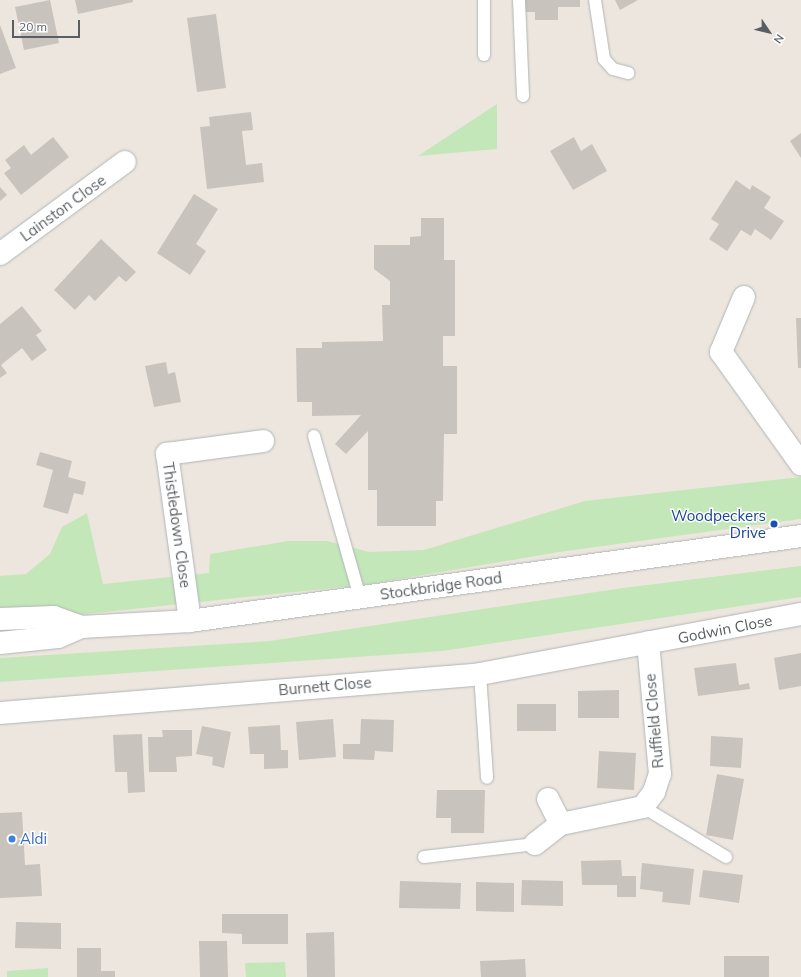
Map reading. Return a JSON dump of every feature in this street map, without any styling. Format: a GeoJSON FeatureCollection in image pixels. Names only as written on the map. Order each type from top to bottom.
{"type":"FeatureCollection","features":[{"type":"Feature","properties":{"kind":"street","name":"Lainston Close"},"geometry":{"type":"LineString","coordinates":[[0,254],[125,162]]}},
{"type":"Feature","properties":{"kind":"street"},"geometry":{"type":"LineString","coordinates":[[744,297],[720,352],[801,464]]}},
{"type":"Feature","properties":{"kind":"street","name":"Thistledown Close"},"geometry":{"type":"LineString","coordinates":[[190,622],[167,454],[263,441]]}},
{"type":"Feature","properties":{"kind":"street","name":"Stockbridge Road"},"geometry":{"type":"LineString","coordinates":[[0,643],[58,637],[81,627],[190,622],[801,536]]}},
{"type":"Feature","properties":{"kind":"street","name":"Godwin Close"},"geometry":{"type":"LineString","coordinates":[[648,643],[801,614]]}},
{"type":"Feature","properties":{"kind":"street","name":"Stockbridge Road"},"geometry":{"type":"LineString","coordinates":[[0,619],[54,617],[81,627]]}},
{"type":"Feature","properties":{"kind":"street","name":"Burnett Close"},"geometry":{"type":"LineString","coordinates":[[0,713],[480,674],[648,643]]}},
{"type":"Feature","properties":{"kind":"street","name":"Ruffield Close"},"geometry":{"type":"LineString","coordinates":[[643,807],[654,792],[660,774],[648,643]]}},
{"type":"Feature","properties":{"kind":"street"},"geometry":{"type":"LineString","coordinates":[[548,799],[561,824]]}},
{"type":"Feature","properties":{"kind":"street"},"geometry":{"type":"LineString","coordinates":[[535,844],[561,824],[643,807]]}},
{"type":"Feature","properties":{"kind":"lane"},"geometry":{"type":"LineString","coordinates":[[484,0],[484,55]]}},
{"type":"Feature","properties":{"kind":"lane"},"geometry":{"type":"LineString","coordinates":[[519,0],[523,96]]}},
{"type":"Feature","properties":{"kind":"lane"},"geometry":{"type":"LineString","coordinates":[[595,0],[604,59],[613,69],[628,73]]}},
{"type":"Feature","properties":{"kind":"lane"},"geometry":{"type":"LineString","coordinates":[[314,436],[360,597]]}},
{"type":"Feature","properties":{"kind":"lane"},"geometry":{"type":"LineString","coordinates":[[480,674],[487,778]]}},
{"type":"Feature","properties":{"kind":"lane"},"geometry":{"type":"LineString","coordinates":[[643,807],[726,857]]}},
{"type":"Feature","properties":{"kind":"lane"},"geometry":{"type":"LineString","coordinates":[[424,857],[535,844]]}},
{"type":"Feature","properties":{"kind":"green space"},"geometry":{"type":"Polygon","coordinates":[[[497,104],[497,149],[418,156],[497,104]]]}},
{"type":"Feature","properties":{"kind":"green space"},"geometry":{"type":"Polygon","coordinates":[[[801,477],[801,519],[559,552],[370,584],[77,615],[0,612],[0,576],[26,574],[50,554],[62,527],[87,513],[103,584],[209,573],[210,554],[288,541],[327,541],[369,552],[424,550],[585,501],[801,477]]]}},
{"type":"Feature","properties":{"kind":"green space"},"geometry":{"type":"Polygon","coordinates":[[[801,566],[801,597],[442,651],[0,682],[0,658],[270,641],[623,588],[801,566]]]}},
{"type":"Feature","properties":{"kind":"green space"},"geometry":{"type":"Polygon","coordinates":[[[285,962],[286,977],[246,977],[245,963],[285,962]]]}},
{"type":"Feature","properties":{"kind":"green space"},"geometry":{"type":"Polygon","coordinates":[[[48,968],[48,977],[7,977],[7,971],[48,968]]]}},
{"type":"Feature","properties":{"kind":"building"},"geometry":{"type":"Polygon","coordinates":[[[50,0],[59,43],[24,50],[15,7],[50,0]]]}},
{"type":"Feature","properties":{"kind":"building"},"geometry":{"type":"Polygon","coordinates":[[[75,0],[133,0],[133,2],[78,14],[75,0]]]}},
{"type":"Feature","properties":{"kind":"building"},"geometry":{"type":"Polygon","coordinates":[[[524,0],[580,0],[580,7],[558,7],[558,20],[535,20],[535,12],[524,12],[524,0]]]}},
{"type":"Feature","properties":{"kind":"building"},"geometry":{"type":"Polygon","coordinates":[[[615,0],[638,0],[620,10],[615,0]]]}},
{"type":"Feature","properties":{"kind":"building"},"geometry":{"type":"Polygon","coordinates":[[[216,14],[226,88],[197,92],[187,18],[216,14]]]}},
{"type":"Feature","properties":{"kind":"building"},"geometry":{"type":"Polygon","coordinates":[[[0,25],[16,68],[0,74],[0,25]]]}},
{"type":"Feature","properties":{"kind":"building"},"geometry":{"type":"Polygon","coordinates":[[[251,112],[253,130],[242,131],[246,165],[262,163],[264,182],[207,189],[200,127],[210,126],[209,117],[251,112]]]}},
{"type":"Feature","properties":{"kind":"building"},"geometry":{"type":"Polygon","coordinates":[[[801,133],[801,158],[790,141],[801,133]]]}},
{"type":"Feature","properties":{"kind":"building"},"geometry":{"type":"Polygon","coordinates":[[[53,137],[69,157],[21,195],[4,173],[11,168],[5,160],[24,145],[31,155],[53,137]]]}},
{"type":"Feature","properties":{"kind":"building"},"geometry":{"type":"Polygon","coordinates":[[[574,137],[581,151],[592,144],[607,171],[573,190],[550,151],[574,137]]]}},
{"type":"Feature","properties":{"kind":"building"},"geometry":{"type":"Polygon","coordinates":[[[736,180],[750,190],[752,185],[771,197],[764,208],[784,221],[771,240],[755,229],[751,236],[741,230],[727,251],[709,239],[719,224],[711,219],[736,180]]]}},
{"type":"Feature","properties":{"kind":"building"},"geometry":{"type":"Polygon","coordinates":[[[0,187],[7,195],[0,201],[0,187]]]}},
{"type":"Feature","properties":{"kind":"building"},"geometry":{"type":"Polygon","coordinates":[[[194,194],[218,209],[196,244],[206,251],[190,275],[157,253],[194,194]]]}},
{"type":"Feature","properties":{"kind":"building"},"geometry":{"type":"Polygon","coordinates":[[[421,218],[444,218],[444,260],[455,260],[455,336],[443,336],[443,366],[457,366],[457,434],[444,434],[443,501],[436,501],[436,526],[377,526],[377,490],[368,490],[368,431],[346,454],[335,444],[361,415],[312,416],[312,402],[297,402],[296,348],[322,348],[322,342],[383,341],[382,305],[390,305],[390,281],[374,269],[374,245],[410,245],[410,237],[421,236],[421,218]]]}},
{"type":"Feature","properties":{"kind":"building"},"geometry":{"type":"Polygon","coordinates":[[[101,239],[136,272],[126,282],[119,276],[95,301],[89,295],[75,310],[54,290],[101,239]]]}},
{"type":"Feature","properties":{"kind":"building"},"geometry":{"type":"Polygon","coordinates":[[[22,306],[42,331],[36,335],[47,350],[32,361],[22,348],[1,365],[7,373],[0,378],[0,324],[22,306]]]}},
{"type":"Feature","properties":{"kind":"building"},"geometry":{"type":"Polygon","coordinates":[[[796,318],[801,318],[801,368],[798,368],[796,318]]]}},
{"type":"Feature","properties":{"kind":"building"},"geometry":{"type":"Polygon","coordinates":[[[166,362],[168,374],[175,372],[181,402],[154,407],[145,366],[166,362]]]}},
{"type":"Feature","properties":{"kind":"building"},"geometry":{"type":"Polygon","coordinates":[[[40,452],[72,461],[68,477],[86,482],[83,495],[74,493],[68,514],[43,507],[53,470],[36,465],[40,452]]]}},
{"type":"Feature","properties":{"kind":"building"},"geometry":{"type":"Polygon","coordinates":[[[801,653],[801,686],[779,690],[774,658],[801,653]]]}},
{"type":"Feature","properties":{"kind":"building"},"geometry":{"type":"Polygon","coordinates":[[[736,663],[739,685],[749,683],[750,689],[698,696],[694,668],[736,663]]]}},
{"type":"Feature","properties":{"kind":"building"},"geometry":{"type":"Polygon","coordinates":[[[619,690],[619,718],[578,718],[578,691],[619,690]]]}},
{"type":"Feature","properties":{"kind":"building"},"geometry":{"type":"Polygon","coordinates":[[[517,704],[556,704],[556,731],[517,731],[517,704]]]}},
{"type":"Feature","properties":{"kind":"building"},"geometry":{"type":"Polygon","coordinates":[[[333,719],[336,757],[299,760],[296,722],[333,719]]]}},
{"type":"Feature","properties":{"kind":"building"},"geometry":{"type":"Polygon","coordinates":[[[361,719],[394,720],[393,752],[375,751],[374,760],[343,759],[343,744],[360,744],[361,719]]]}},
{"type":"Feature","properties":{"kind":"building"},"geometry":{"type":"Polygon","coordinates":[[[280,725],[281,750],[288,750],[288,768],[264,769],[264,754],[250,754],[248,727],[280,725]]]}},
{"type":"Feature","properties":{"kind":"building"},"geometry":{"type":"Polygon","coordinates":[[[202,726],[231,732],[224,768],[212,765],[213,757],[196,754],[202,726]]]}},
{"type":"Feature","properties":{"kind":"building"},"geometry":{"type":"Polygon","coordinates":[[[162,730],[192,730],[192,756],[176,757],[177,772],[149,772],[148,737],[163,737],[162,730]]]}},
{"type":"Feature","properties":{"kind":"building"},"geometry":{"type":"Polygon","coordinates":[[[142,734],[145,792],[128,793],[127,772],[115,772],[113,735],[142,734]]]}},
{"type":"Feature","properties":{"kind":"building"},"geometry":{"type":"Polygon","coordinates":[[[711,736],[743,738],[741,768],[710,766],[711,736]]]}},
{"type":"Feature","properties":{"kind":"building"},"geometry":{"type":"Polygon","coordinates":[[[599,751],[636,753],[634,790],[597,788],[599,751]]]}},
{"type":"Feature","properties":{"kind":"building"},"geometry":{"type":"Polygon","coordinates":[[[717,774],[744,779],[733,840],[706,835],[717,774]]]}},
{"type":"Feature","properties":{"kind":"building"},"geometry":{"type":"Polygon","coordinates":[[[437,790],[485,790],[484,833],[451,833],[451,818],[436,818],[437,790]]]}},
{"type":"Feature","properties":{"kind":"building","name":"Aldi"},"geometry":{"type":"Polygon","coordinates":[[[22,812],[25,865],[40,864],[42,896],[0,898],[0,813],[22,812]]]}},
{"type":"Feature","properties":{"kind":"building"},"geometry":{"type":"Polygon","coordinates":[[[621,860],[622,876],[636,876],[636,897],[617,897],[617,885],[582,885],[581,861],[621,860]]]}},
{"type":"Feature","properties":{"kind":"building"},"geometry":{"type":"Polygon","coordinates":[[[642,863],[694,869],[690,905],[662,902],[663,892],[640,889],[642,863]]]}},
{"type":"Feature","properties":{"kind":"building"},"geometry":{"type":"Polygon","coordinates":[[[703,870],[743,875],[739,903],[699,897],[703,870]]]}},
{"type":"Feature","properties":{"kind":"building"},"geometry":{"type":"Polygon","coordinates":[[[522,880],[563,881],[563,906],[521,905],[522,880]]]}},
{"type":"Feature","properties":{"kind":"building"},"geometry":{"type":"Polygon","coordinates":[[[400,881],[461,883],[460,909],[399,908],[400,881]]]}},
{"type":"Feature","properties":{"kind":"building"},"geometry":{"type":"Polygon","coordinates":[[[476,882],[514,883],[514,912],[476,911],[476,882]]]}},
{"type":"Feature","properties":{"kind":"building"},"geometry":{"type":"Polygon","coordinates":[[[222,914],[288,914],[288,944],[242,944],[242,934],[222,933],[222,914]]]}},
{"type":"Feature","properties":{"kind":"building"},"geometry":{"type":"Polygon","coordinates":[[[16,922],[61,923],[61,949],[15,948],[16,922]]]}},
{"type":"Feature","properties":{"kind":"building"},"geometry":{"type":"Polygon","coordinates":[[[334,932],[335,977],[307,977],[306,933],[334,932]]]}},
{"type":"Feature","properties":{"kind":"building"},"geometry":{"type":"Polygon","coordinates":[[[199,941],[227,941],[228,977],[200,977],[199,941]]]}},
{"type":"Feature","properties":{"kind":"building"},"geometry":{"type":"Polygon","coordinates":[[[77,948],[101,948],[101,971],[115,971],[115,977],[77,977],[77,948]]]}},
{"type":"Feature","properties":{"kind":"building"},"geometry":{"type":"Polygon","coordinates":[[[724,956],[769,956],[769,977],[724,977],[724,956]]]}},
{"type":"Feature","properties":{"kind":"building"},"geometry":{"type":"Polygon","coordinates":[[[525,959],[526,977],[481,977],[480,961],[525,959]]]}},
{"type":"Feature","properties":{"kind":"place","name":"Woodpeckers Drive"},"geometry":{"type":"Point","coordinates":[774,524]}},
{"type":"Feature","properties":{"kind":"place","name":"Aldi"},"geometry":{"type":"Point","coordinates":[12,839]}}]}
